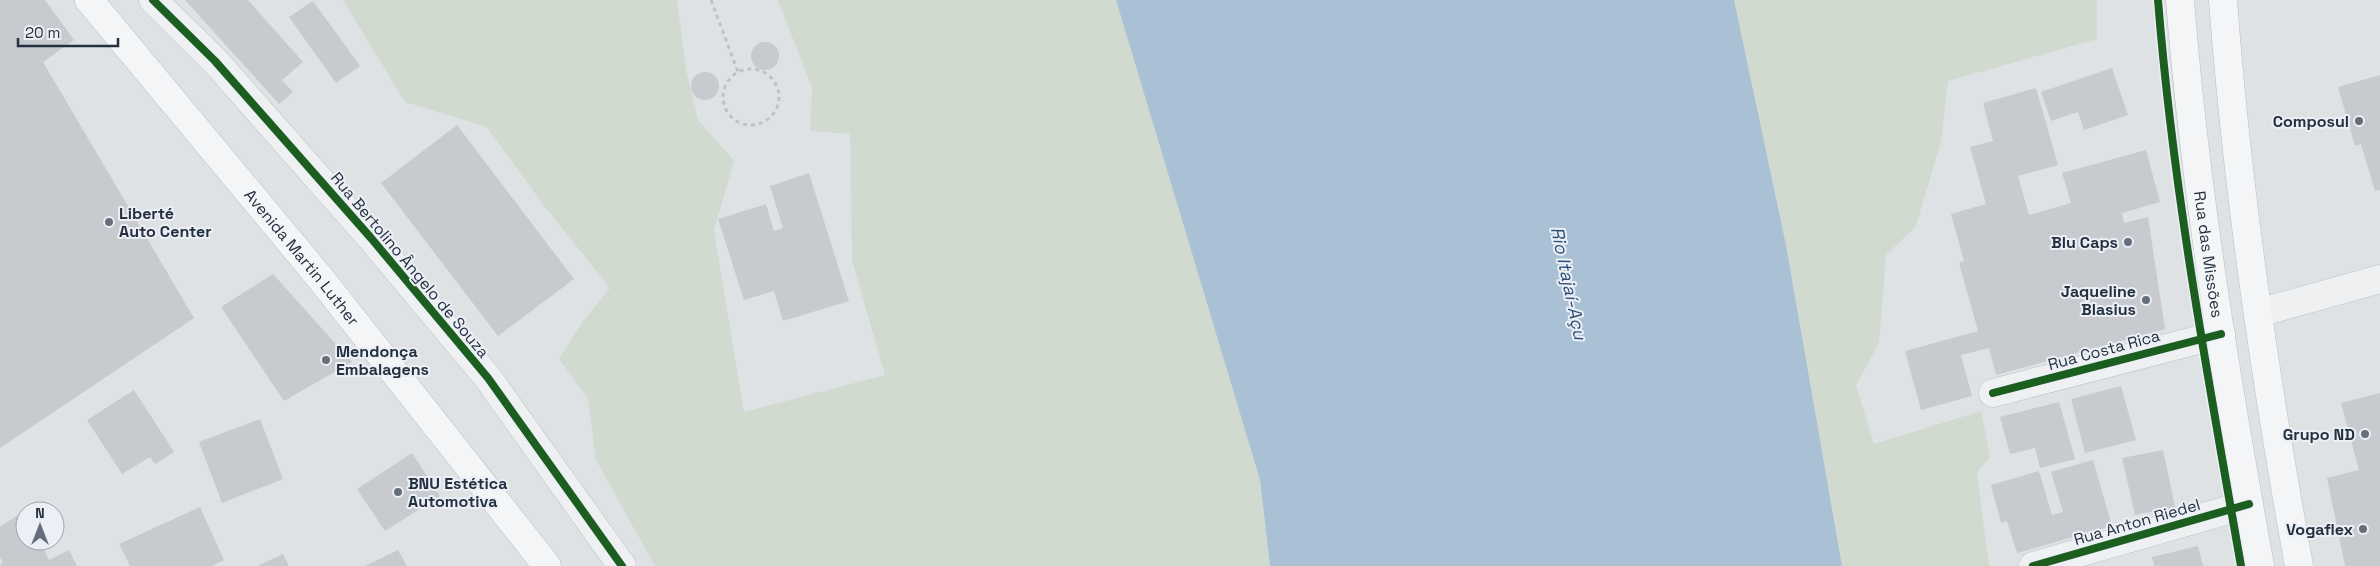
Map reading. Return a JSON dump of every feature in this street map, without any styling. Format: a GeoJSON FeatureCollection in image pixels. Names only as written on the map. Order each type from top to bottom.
{"type":"FeatureCollection","features":[{"type":"Feature","properties":{"kind":"main road","name":"Avenida Martin Luther"},"geometry":{"type":"LineString","coordinates":[[89,0],[321,279],[547,566]]}},
{"type":"Feature","properties":{"kind":"main road","name":"Rua das Missões"},"geometry":{"type":"LineString","coordinates":[[2180,0],[2187,86],[2221,334],[2260,566]]}},
{"type":"Feature","properties":{"kind":"main road"},"geometry":{"type":"LineString","coordinates":[[2223,0],[2234,133],[2264,364],[2299,566]]}},
{"type":"Feature","properties":{"kind":"street","name":"Rua Bertolino Ângelo de Souza"},"geometry":{"type":"LineString","coordinates":[[153,0],[215,61],[371,238],[488,378],[622,566]]}},
{"type":"Feature","properties":{"kind":"street"},"geometry":{"type":"LineString","coordinates":[[2258,313],[2380,278]]}},
{"type":"Feature","properties":{"kind":"street","name":"Rua Costa Rica"},"geometry":{"type":"LineString","coordinates":[[1993,393],[2221,334]]}},
{"type":"Feature","properties":{"kind":"street","name":"Rua Anton Riedel"},"geometry":{"type":"LineString","coordinates":[[2033,566],[2249,504]]}},
{"type":"Feature","properties":{"kind":"path"},"geometry":{"type":"LineString","coordinates":[[710,0],[738,72]]}},
{"type":"Feature","properties":{"kind":"path"},"geometry":{"type":"LineString","coordinates":[[756,70],[764,72],[776,84],[779,102],[776,110],[764,122],[747,125],[738,122],[726,110],[723,93],[731,77],[738,72],[756,70]]}},
{"type":"Feature","properties":{"kind":"shaded area"},"geometry":{"type":"Polygon","coordinates":[[[343,0],[677,0],[686,69],[698,120],[734,161],[714,230],[744,412],[885,375],[852,260],[850,134],[810,131],[812,88],[778,0],[1116,0],[1260,480],[1270,566],[655,566],[596,460],[588,398],[559,359],[581,324],[610,288],[542,203],[487,127],[405,102],[343,0]]]}},
{"type":"Feature","properties":{"kind":"shaded area"},"geometry":{"type":"Polygon","coordinates":[[[1734,0],[2097,0],[2097,39],[1948,81],[1941,141],[1916,226],[1886,255],[1879,343],[1856,385],[1874,444],[1981,411],[1990,456],[1977,473],[1989,566],[1842,566],[1786,245],[1734,0]]]}},
{"type":"Feature","properties":{"kind":"water","name":"Rio Itajaí-Açu"},"geometry":{"type":"Polygon","coordinates":[[[1116,0],[1734,0],[1786,245],[1842,566],[1270,566],[1260,480],[1116,0]]]}},
{"type":"Feature","properties":{"kind":"building"},"geometry":{"type":"Polygon","coordinates":[[[0,0],[45,0],[74,40],[43,62],[194,318],[0,448],[0,0]]]}},
{"type":"Feature","properties":{"kind":"building"},"geometry":{"type":"Polygon","coordinates":[[[185,0],[248,0],[303,62],[282,80],[293,92],[279,104],[185,0]]]}},
{"type":"Feature","properties":{"kind":"building"},"geometry":{"type":"Polygon","coordinates":[[[313,1],[360,66],[336,83],[289,17],[313,1]]]}},
{"type":"Feature","properties":{"kind":"building"},"geometry":{"type":"Polygon","coordinates":[[[765,42],[775,46],[779,56],[775,66],[765,70],[755,66],[751,56],[755,46],[765,42]]]}},
{"type":"Feature","properties":{"kind":"building"},"geometry":{"type":"Polygon","coordinates":[[[2112,68],[2128,115],[2084,130],[2078,112],[2051,121],[2041,92],[2112,68]]]}},
{"type":"Feature","properties":{"kind":"building"},"geometry":{"type":"Polygon","coordinates":[[[705,72],[715,76],[719,86],[715,96],[705,100],[695,96],[691,86],[695,76],[705,72]]]}},
{"type":"Feature","properties":{"kind":"building"},"geometry":{"type":"Polygon","coordinates":[[[2380,75],[2380,190],[2375,191],[2361,144],[2355,146],[2338,87],[2380,75]]]}},
{"type":"Feature","properties":{"kind":"building"},"geometry":{"type":"Polygon","coordinates":[[[2036,88],[2058,165],[2018,176],[2029,215],[2071,203],[2062,173],[2146,150],[2160,202],[2122,213],[2124,223],[2148,217],[2165,329],[1996,375],[1989,348],[1961,355],[1972,396],[1921,410],[1905,351],[1978,331],[1959,263],[1964,261],[1951,214],[1986,204],[1970,147],[1993,141],[1983,103],[2036,88]]]}},
{"type":"Feature","properties":{"kind":"building"},"geometry":{"type":"Polygon","coordinates":[[[457,125],[574,279],[498,336],[381,183],[457,125]]]}},
{"type":"Feature","properties":{"kind":"building"},"geometry":{"type":"Polygon","coordinates":[[[809,173],[849,301],[783,321],[774,291],[744,300],[718,219],[766,204],[774,231],[783,228],[770,186],[809,173]]]}},
{"type":"Feature","properties":{"kind":"building"},"geometry":{"type":"Polygon","coordinates":[[[273,274],[352,362],[284,401],[221,307],[273,274]]]}},
{"type":"Feature","properties":{"kind":"building"},"geometry":{"type":"Polygon","coordinates":[[[2121,386],[2136,440],[2085,453],[2071,399],[2121,386]]]}},
{"type":"Feature","properties":{"kind":"building"},"geometry":{"type":"Polygon","coordinates":[[[134,390],[174,452],[155,464],[150,457],[122,474],[87,420],[134,390]]]}},
{"type":"Feature","properties":{"kind":"building"},"geometry":{"type":"Polygon","coordinates":[[[2380,393],[2380,566],[2345,566],[2327,478],[2359,470],[2341,403],[2380,393]]]}},
{"type":"Feature","properties":{"kind":"building"},"geometry":{"type":"Polygon","coordinates":[[[2059,402],[2075,459],[2040,468],[2035,448],[2010,454],[2000,417],[2059,402]]]}},
{"type":"Feature","properties":{"kind":"building"},"geometry":{"type":"Polygon","coordinates":[[[260,419],[283,479],[222,503],[199,442],[260,419]]]}},
{"type":"Feature","properties":{"kind":"building"},"geometry":{"type":"Polygon","coordinates":[[[2163,450],[2175,507],[2135,515],[2122,458],[2163,450]]]}},
{"type":"Feature","properties":{"kind":"building","name":"BNU Estética Automotiva"},"geometry":{"type":"Polygon","coordinates":[[[412,453],[440,496],[385,531],[357,489],[412,453]]]}},
{"type":"Feature","properties":{"kind":"building"},"geometry":{"type":"Polygon","coordinates":[[[2093,460],[2112,526],[2017,553],[2007,521],[2001,523],[1991,485],[2039,471],[2052,515],[2063,512],[2051,472],[2093,460]]]}},
{"type":"Feature","properties":{"kind":"building"},"geometry":{"type":"Polygon","coordinates":[[[200,507],[224,560],[212,566],[130,566],[119,544],[200,507]]]}},
{"type":"Feature","properties":{"kind":"building"},"geometry":{"type":"Polygon","coordinates":[[[15,517],[15,551],[45,551],[49,560],[69,550],[77,566],[0,566],[3,562],[0,557],[0,527],[15,517]]]}},
{"type":"Feature","properties":{"kind":"building"},"geometry":{"type":"Polygon","coordinates":[[[2198,546],[2203,566],[2154,566],[2152,557],[2198,546]]]}},
{"type":"Feature","properties":{"kind":"building"},"geometry":{"type":"Polygon","coordinates":[[[398,550],[407,566],[365,566],[398,550]]]}},
{"type":"Feature","properties":{"kind":"building"},"geometry":{"type":"Polygon","coordinates":[[[283,554],[289,566],[257,566],[283,554]]]}},
{"type":"Feature","properties":{"kind":"cycle path"},"geometry":{"type":"LineString","coordinates":[[153,0],[215,61],[371,238],[488,378],[622,566]]}},
{"type":"Feature","properties":{"kind":"cycle path"},"geometry":{"type":"LineString","coordinates":[[2158,0],[2182,213],[2204,354],[2241,566]]}},
{"type":"Feature","properties":{"kind":"cycle path"},"geometry":{"type":"LineString","coordinates":[[1993,393],[2221,334]]}},
{"type":"Feature","properties":{"kind":"cycle path"},"geometry":{"type":"LineString","coordinates":[[2033,566],[2249,504]]}},
{"type":"Feature","properties":{"kind":"place","name":"Composul"},"geometry":{"type":"Point","coordinates":[2359,121]}},
{"type":"Feature","properties":{"kind":"place","name":"Liberté Auto Center"},"geometry":{"type":"Point","coordinates":[109,222]}},
{"type":"Feature","properties":{"kind":"place","name":"Blu Caps"},"geometry":{"type":"Point","coordinates":[2128,242]}},
{"type":"Feature","properties":{"kind":"place","name":"Jaqueline Blasius"},"geometry":{"type":"Point","coordinates":[2146,300]}},
{"type":"Feature","properties":{"kind":"place","name":"Mendonça Embalagens"},"geometry":{"type":"Point","coordinates":[326,360]}},
{"type":"Feature","properties":{"kind":"place","name":"Grupo ND"},"geometry":{"type":"Point","coordinates":[2365,434]}},
{"type":"Feature","properties":{"kind":"place","name":"BNU Estética Automotiva"},"geometry":{"type":"Point","coordinates":[398,492]}},
{"type":"Feature","properties":{"kind":"place","name":"Vogaflex"},"geometry":{"type":"Point","coordinates":[2363,529]}}]}
